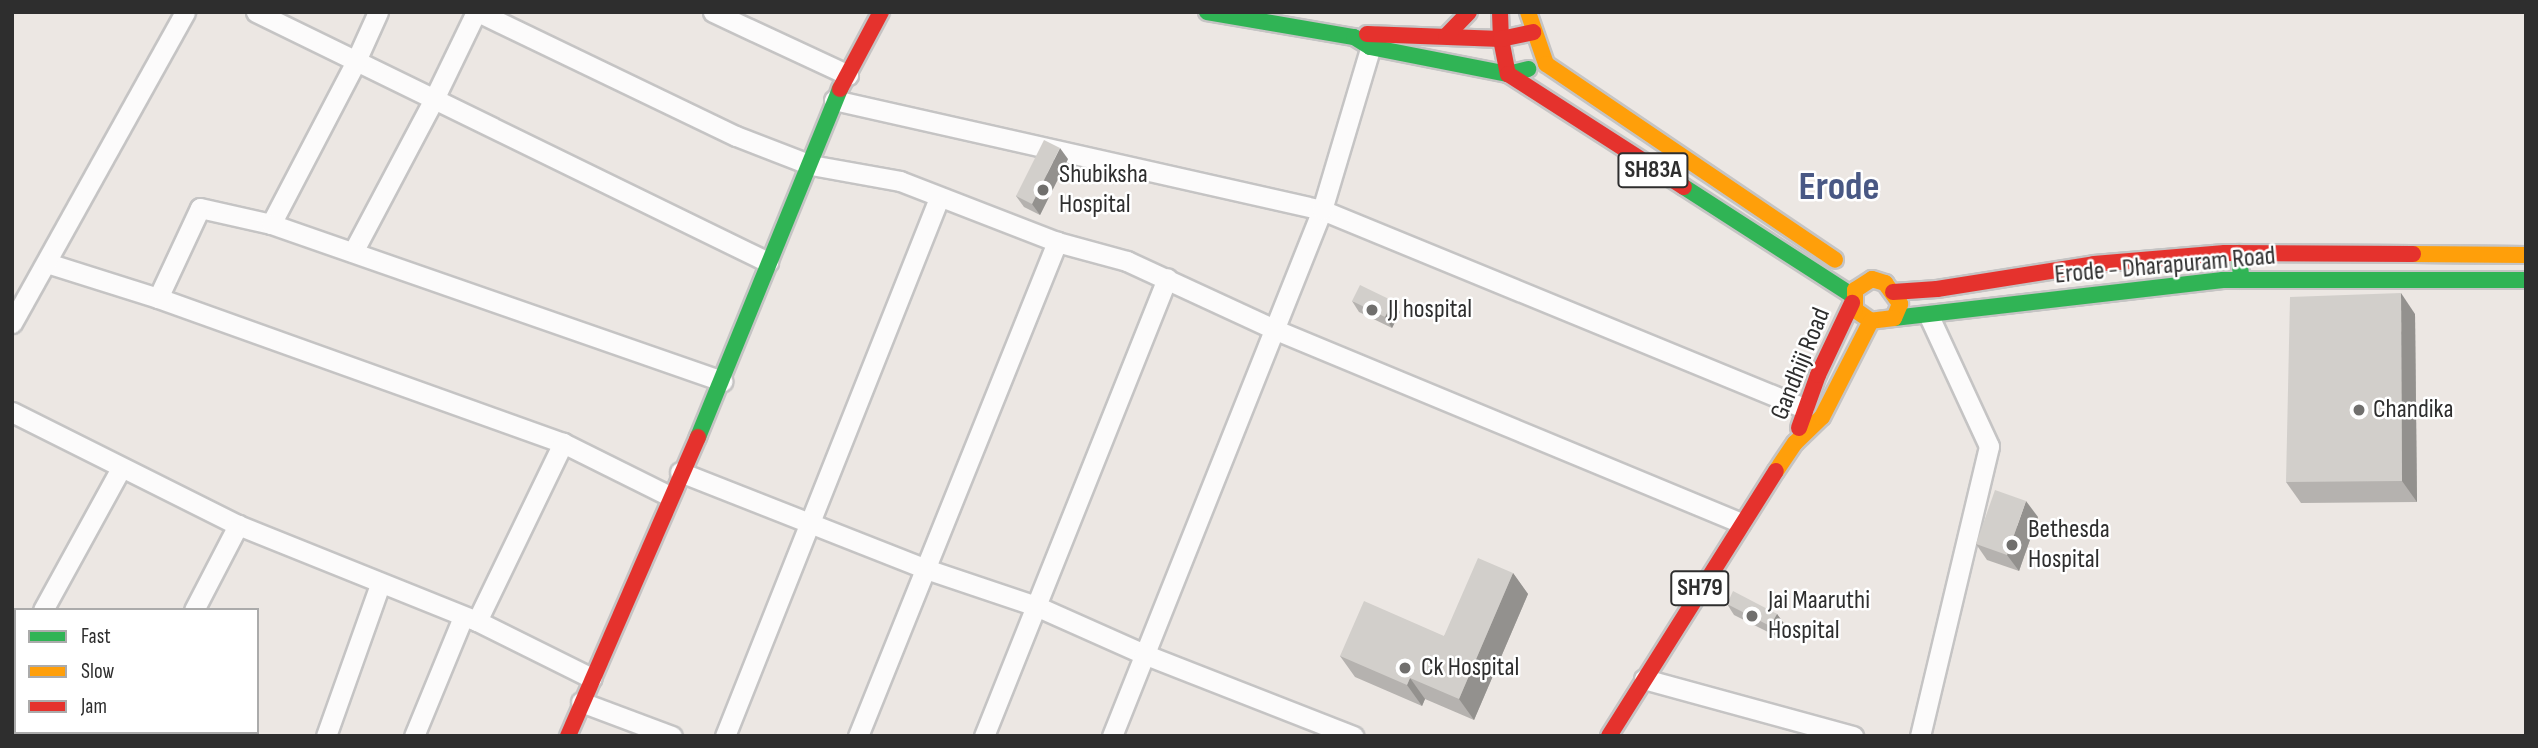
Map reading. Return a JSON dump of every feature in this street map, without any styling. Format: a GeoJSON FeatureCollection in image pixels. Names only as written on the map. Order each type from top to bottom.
{"type":"FeatureCollection","features":[{"type":"Feature","properties":{"kind":"main road"},"geometry":{"type":"LineString","coordinates":[[568,736],[680,472],[722,381],[768,262],[811,165],[834,100],[881,12]]}},
{"type":"Feature","properties":{"kind":"main road"},"geometry":{"type":"LineString","coordinates":[[1207,12],[1366,39],[1508,74],[1546,64],[1528,12]]}},
{"type":"Feature","properties":{"kind":"main road"},"geometry":{"type":"LineString","coordinates":[[1446,36],[1469,12]]}},
{"type":"Feature","properties":{"kind":"main road"},"geometry":{"type":"LineString","coordinates":[[1500,12],[1501,39],[1508,74]]}},
{"type":"Feature","properties":{"kind":"main road"},"geometry":{"type":"LineString","coordinates":[[1366,39],[1446,36],[1501,39],[1533,32]]}},
{"type":"Feature","properties":{"kind":"main road","name":"SH83A"},"geometry":{"type":"LineString","coordinates":[[1546,64],[1866,281],[1879,280],[1893,292]]}},
{"type":"Feature","properties":{"kind":"main road","name":"SH83A"},"geometry":{"type":"LineString","coordinates":[[1508,74],[1852,300],[1859,315],[1871,321]]}},
{"type":"Feature","properties":{"kind":"main road"},"geometry":{"type":"LineString","coordinates":[[2238,253],[2242,280]]}},
{"type":"Feature","properties":{"kind":"main road"},"geometry":{"type":"LineString","coordinates":[[1894,318],[1900,304],[1893,292],[1937,289],[2094,264],[2238,253],[2526,255]]}},
{"type":"Feature","properties":{"kind":"main road","name":"Erode - Dharapuram Road"},"geometry":{"type":"LineString","coordinates":[[1871,321],[1929,317],[2097,294],[2242,280],[2526,280]]}},
{"type":"Feature","properties":{"kind":"main road"},"geometry":{"type":"LineString","coordinates":[[1852,300],[1866,281]]}},
{"type":"Feature","properties":{"kind":"main road","name":"Gandhiji Road"},"geometry":{"type":"LineString","coordinates":[[1795,443],[1804,408],[1852,300]]}},
{"type":"Feature","properties":{"kind":"main road","name":"Gandhiji Road"},"geometry":{"type":"LineString","coordinates":[[1609,736],[1741,523],[1795,443],[1822,417],[1871,321]]}},
{"type":"Feature","properties":{"kind":"street"},"geometry":{"type":"LineString","coordinates":[[12,323],[185,12]]}},
{"type":"Feature","properties":{"kind":"street"},"geometry":{"type":"LineString","coordinates":[[256,12],[355,63],[768,262]]}},
{"type":"Feature","properties":{"kind":"street"},"geometry":{"type":"LineString","coordinates":[[271,224],[355,63],[378,12]]}},
{"type":"Feature","properties":{"kind":"street"},"geometry":{"type":"LineString","coordinates":[[353,252],[477,12],[736,136],[811,165],[900,181],[1057,242],[1127,261],[1276,330],[1741,523]]}},
{"type":"Feature","properties":{"kind":"street"},"geometry":{"type":"LineString","coordinates":[[713,12],[848,75]]}},
{"type":"Feature","properties":{"kind":"street"},"geometry":{"type":"LineString","coordinates":[[1112,736],[1322,209],[1366,39]]}},
{"type":"Feature","properties":{"kind":"street"},"geometry":{"type":"LineString","coordinates":[[834,100],[1322,209],[1804,408]]}},
{"type":"Feature","properties":{"kind":"street"},"geometry":{"type":"LineString","coordinates":[[725,736],[939,198]]}},
{"type":"Feature","properties":{"kind":"street"},"geometry":{"type":"LineString","coordinates":[[158,298],[200,208],[271,224],[722,381]]}},
{"type":"Feature","properties":{"kind":"street"},"geometry":{"type":"LineString","coordinates":[[859,736],[1057,242]]}},
{"type":"Feature","properties":{"kind":"street"},"geometry":{"type":"LineString","coordinates":[[47,263],[158,298],[563,443],[670,496]]}},
{"type":"Feature","properties":{"kind":"street"},"geometry":{"type":"LineString","coordinates":[[984,736],[1167,278]]}},
{"type":"Feature","properties":{"kind":"street"},"geometry":{"type":"LineString","coordinates":[[1920,736],[1989,446],[1929,317]]}},
{"type":"Feature","properties":{"kind":"street"},"geometry":{"type":"LineString","coordinates":[[12,412],[238,525],[470,619],[592,678]]}},
{"type":"Feature","properties":{"kind":"street"},"geometry":{"type":"LineString","coordinates":[[414,736],[470,619],[563,443]]}},
{"type":"Feature","properties":{"kind":"street"},"geometry":{"type":"LineString","coordinates":[[44,608],[121,468]]}},
{"type":"Feature","properties":{"kind":"street"},"geometry":{"type":"LineString","coordinates":[[680,472],[926,569],[1036,606],[1144,654],[1353,736]]}},
{"type":"Feature","properties":{"kind":"street"},"geometry":{"type":"LineString","coordinates":[[195,608],[238,525]]}},
{"type":"Feature","properties":{"kind":"street"},"geometry":{"type":"LineString","coordinates":[[326,736],[380,584]]}},
{"type":"Feature","properties":{"kind":"street"},"geometry":{"type":"LineString","coordinates":[[1644,679],[1853,736]]}},
{"type":"Feature","properties":{"kind":"street"},"geometry":{"type":"LineString","coordinates":[[581,702],[672,736]]}},
{"type":"Feature","properties":{"kind":"building"},"geometry":{"type":"Polygon","coordinates":[[[1044,140],[1060,148],[1032,204],[1016,196],[1044,140]]]}},
{"type":"Feature","properties":{"kind":"building"},"geometry":{"type":"Polygon","coordinates":[[[1360,285],[1393,301],[1385,317],[1352,301],[1360,285]]]}},
{"type":"Feature","properties":{"kind":"building","name":"Chandika"},"geometry":{"type":"Polygon","coordinates":[[[2401,293],[2402,481],[2286,482],[2290,297],[2401,293]]]}},
{"type":"Feature","properties":{"kind":"building"},"geometry":{"type":"Polygon","coordinates":[[[1995,490],[2026,501],[2007,555],[1976,544],[1995,490]]]}},
{"type":"Feature","properties":{"kind":"building"},"geometry":{"type":"Polygon","coordinates":[[[1478,558],[1513,573],[1459,699],[1410,678],[1407,685],[1340,656],[1364,601],[1444,636],[1478,558]]]}},
{"type":"Feature","properties":{"kind":"building"},"geometry":{"type":"Polygon","coordinates":[[[1733,591],[1777,614],[1770,626],[1727,604],[1733,591]]]}},
{"type":"Feature","properties":{"kind":"traffic: fast"},"geometry":{"type":"LineString","coordinates":[[1207,12],[1354,37],[1370,47],[1508,74],[1528,69]]}},
{"type":"Feature","properties":{"kind":"traffic: fast"},"geometry":{"type":"LineString","coordinates":[[698,437],[840,89]]}},
{"type":"Feature","properties":{"kind":"traffic: fast"},"geometry":{"type":"LineString","coordinates":[[1684,187],[1853,296]]}},
{"type":"Feature","properties":{"kind":"traffic: fast"},"geometry":{"type":"LineString","coordinates":[[2238,253],[2242,280]]}},
{"type":"Feature","properties":{"kind":"traffic: fast"},"geometry":{"type":"LineString","coordinates":[[1894,318],[2223,280],[2526,280]]}},
{"type":"Feature","properties":{"kind":"traffic: slow"},"geometry":{"type":"LineString","coordinates":[[1528,12],[1546,64],[1835,260]]}},
{"type":"Feature","properties":{"kind":"traffic: slow"},"geometry":{"type":"LineString","coordinates":[[2413,254],[2526,255]]}},
{"type":"Feature","properties":{"kind":"traffic: slow"},"geometry":{"type":"LineString","coordinates":[[1872,279],[1885,283],[1900,304],[1894,318],[1871,321],[1855,310],[1855,290],[1872,279]]}},
{"type":"Feature","properties":{"kind":"traffic: slow"},"geometry":{"type":"LineString","coordinates":[[1776,471],[1795,443],[1822,417],[1871,321]]}},
{"type":"Feature","properties":{"kind":"traffic: jam"},"geometry":{"type":"LineString","coordinates":[[840,89],[881,12]]}},
{"type":"Feature","properties":{"kind":"traffic: jam"},"geometry":{"type":"LineString","coordinates":[[1446,36],[1469,12]]}},
{"type":"Feature","properties":{"kind":"traffic: jam"},"geometry":{"type":"LineString","coordinates":[[1500,12],[1501,39],[1508,74],[1684,187]]}},
{"type":"Feature","properties":{"kind":"traffic: jam"},"geometry":{"type":"LineString","coordinates":[[1367,34],[1501,39],[1533,32]]}},
{"type":"Feature","properties":{"kind":"traffic: jam"},"geometry":{"type":"LineString","coordinates":[[1893,292],[1937,289],[2094,264],[2225,253],[2413,254]]}},
{"type":"Feature","properties":{"kind":"traffic: jam"},"geometry":{"type":"LineString","coordinates":[[1799,428],[1818,375],[1852,303]]}},
{"type":"Feature","properties":{"kind":"traffic: jam"},"geometry":{"type":"LineString","coordinates":[[568,736],[698,437]]}},
{"type":"Feature","properties":{"kind":"traffic: jam"},"geometry":{"type":"LineString","coordinates":[[1609,736],[1776,471]]}},
{"type":"Feature","properties":{"kind":"place","name":"Shubiksha Hospital"},"geometry":{"type":"Point","coordinates":[1043,190]}},
{"type":"Feature","properties":{"kind":"place","name":"JJ hospital"},"geometry":{"type":"Point","coordinates":[1372,310]}},
{"type":"Feature","properties":{"kind":"place","name":"Chandika"},"geometry":{"type":"Point","coordinates":[2359,410]}},
{"type":"Feature","properties":{"kind":"place","name":"Bethesda Hospital"},"geometry":{"type":"Point","coordinates":[2012,545]}},
{"type":"Feature","properties":{"kind":"place","name":"Jai Maaruthi Hospital"},"geometry":{"type":"Point","coordinates":[1752,616]}},
{"type":"Feature","properties":{"kind":"place","name":"Ck Hospital"},"geometry":{"type":"Point","coordinates":[1405,668]}},
{"type":"Feature","properties":{"kind":"district","name":"Erode"},"geometry":{"type":"Point","coordinates":[1839,187]}}]}
